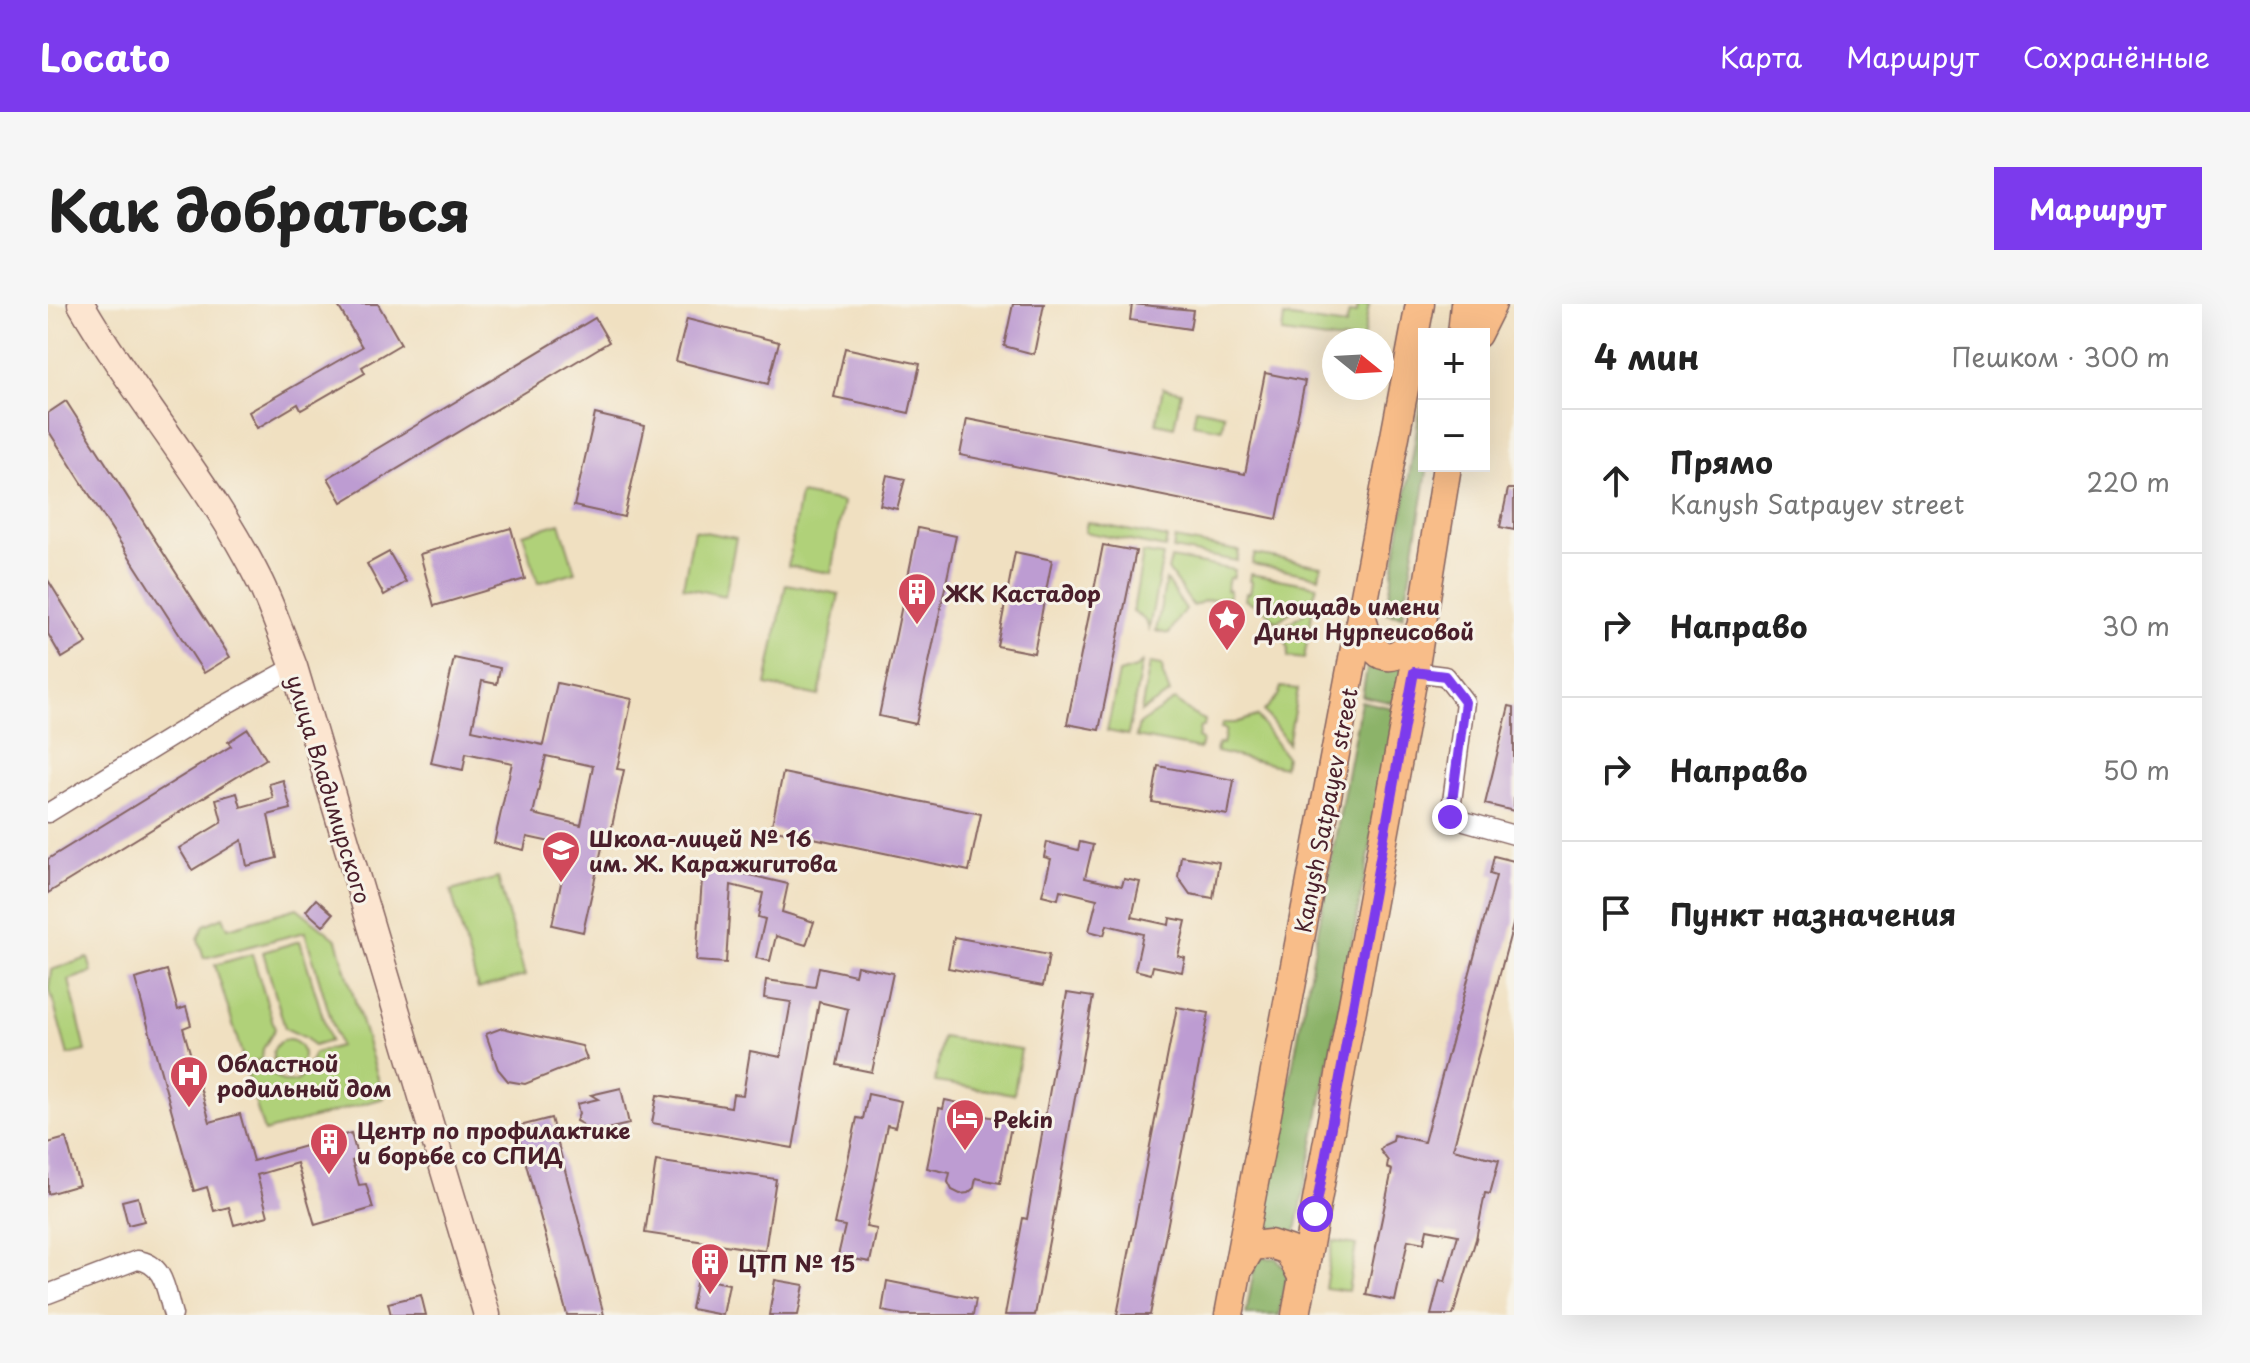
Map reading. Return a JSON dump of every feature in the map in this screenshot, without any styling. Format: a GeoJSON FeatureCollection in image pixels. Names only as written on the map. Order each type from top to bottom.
{"type":"FeatureCollection","features":[{"type":"Feature","properties":{"kind":"main road","name":"Kanysh Satpayev street"},"geometry":{"type":"LineString","coordinates":[[1229,1315],[1420,304]]}},
{"type":"Feature","properties":{"kind":"main road"},"geometry":{"type":"LineString","coordinates":[[1465,318],[1492,304]]}},
{"type":"Feature","properties":{"kind":"main road"},"geometry":{"type":"LineString","coordinates":[[1296,1315],[1414,672],[1446,472]]}},
{"type":"Feature","properties":{"kind":"main road"},"geometry":{"type":"LineString","coordinates":[[1362,616],[1366,638],[1372,648],[1385,655],[1400,655],[1410,648],[1421,628]]}},
{"type":"Feature","properties":{"kind":"main road"},"geometry":{"type":"LineString","coordinates":[[1238,1271],[1252,1246],[1270,1244],[1288,1250],[1303,1278]]}},
{"type":"Feature","properties":{"kind":"street","name":"улица Владимирского"},"geometry":{"type":"LineString","coordinates":[[81,304],[110,353],[207,493],[253,569],[294,667],[487,1315]]}},
{"type":"Feature","properties":{"kind":"street"},"geometry":{"type":"LineString","coordinates":[[48,813],[207,715],[294,667]]}},
{"type":"Feature","properties":{"kind":"street"},"geometry":{"type":"LineString","coordinates":[[1414,672],[1445,676],[1465,702],[1450,817],[1514,835]]}},
{"type":"Feature","properties":{"kind":"street"},"geometry":{"type":"LineString","coordinates":[[48,1294],[137,1260],[149,1261],[159,1270],[173,1315]]}},
{"type":"Feature","properties":{"kind":"green space"},"geometry":{"type":"Polygon","coordinates":[[[1358,304],[1369,304],[1365,328],[1322,328],[1322,338],[1282,333],[1284,317],[1346,326],[1349,313],[1357,314],[1358,304]]]}},
{"type":"Feature","properties":{"kind":"green space"},"geometry":{"type":"Polygon","coordinates":[[[1163,388],[1181,392],[1174,427],[1156,423],[1163,388]]]}},
{"type":"Feature","properties":{"kind":"green space"},"geometry":{"type":"Polygon","coordinates":[[[1196,408],[1224,414],[1222,429],[1193,424],[1196,408]]]}},
{"type":"Feature","properties":{"kind":"green space"},"geometry":{"type":"Polygon","coordinates":[[[1418,424],[1418,472],[1427,472],[1403,616],[1386,613],[1418,424]]]}},
{"type":"Feature","properties":{"kind":"green space"},"geometry":{"type":"Polygon","coordinates":[[[800,494],[843,502],[831,573],[788,566],[800,494]]]}},
{"type":"Feature","properties":{"kind":"green space"},"geometry":{"type":"Polygon","coordinates":[[[1087,522],[1167,538],[1165,548],[1085,532],[1087,522]]]}},
{"type":"Feature","properties":{"kind":"green space"},"geometry":{"type":"Polygon","coordinates":[[[560,523],[575,572],[538,583],[523,534],[560,523]]]}},
{"type":"Feature","properties":{"kind":"green space"},"geometry":{"type":"Polygon","coordinates":[[[694,530],[736,538],[725,596],[683,587],[694,530]]]}},
{"type":"Feature","properties":{"kind":"green space"},"geometry":{"type":"Polygon","coordinates":[[[1175,539],[1239,551],[1237,561],[1173,549],[1175,539]]]}},
{"type":"Feature","properties":{"kind":"green space"},"geometry":{"type":"Polygon","coordinates":[[[1143,553],[1163,556],[1149,629],[1146,621],[1133,611],[1143,553]]]}},
{"type":"Feature","properties":{"kind":"green space"},"geometry":{"type":"Polygon","coordinates":[[[1255,554],[1321,566],[1319,577],[1252,564],[1255,554]]]}},
{"type":"Feature","properties":{"kind":"green space"},"geometry":{"type":"Polygon","coordinates":[[[1171,558],[1235,570],[1226,590],[1230,591],[1229,597],[1193,606],[1168,570],[1171,558]]]}},
{"type":"Feature","properties":{"kind":"green space"},"geometry":{"type":"Polygon","coordinates":[[[1250,574],[1317,586],[1314,596],[1276,622],[1263,608],[1245,600],[1246,593],[1250,593],[1250,574]]]}},
{"type":"Feature","properties":{"kind":"green space"},"geometry":{"type":"Polygon","coordinates":[[[1166,580],[1186,610],[1169,634],[1156,631],[1166,580]]]}},
{"type":"Feature","properties":{"kind":"green space"},"geometry":{"type":"Polygon","coordinates":[[[786,584],[839,594],[819,696],[766,685],[786,584]]]}},
{"type":"Feature","properties":{"kind":"green space"},"geometry":{"type":"Polygon","coordinates":[[[1313,607],[1304,659],[1288,657],[1288,647],[1280,629],[1313,607]]]}},
{"type":"Feature","properties":{"kind":"green space"},"geometry":{"type":"Polygon","coordinates":[[[1369,658],[1406,663],[1398,704],[1362,696],[1369,658]]]}},
{"type":"Feature","properties":{"kind":"green space"},"geometry":{"type":"Polygon","coordinates":[[[1142,662],[1128,735],[1107,731],[1119,673],[1136,668],[1142,662]]]}},
{"type":"Feature","properties":{"kind":"green space"},"geometry":{"type":"Polygon","coordinates":[[[1150,663],[1162,665],[1170,693],[1141,712],[1150,663]]]}},
{"type":"Feature","properties":{"kind":"green space"},"geometry":{"type":"Polygon","coordinates":[[[1281,687],[1298,689],[1288,744],[1264,711],[1278,696],[1281,687]]]}},
{"type":"Feature","properties":{"kind":"green space"},"geometry":{"type":"Polygon","coordinates":[[[1175,700],[1205,720],[1198,738],[1202,740],[1200,749],[1136,737],[1139,724],[1175,700]]]}},
{"type":"Feature","properties":{"kind":"green space"},"geometry":{"type":"Polygon","coordinates":[[[1361,701],[1397,709],[1295,1237],[1279,1228],[1262,1230],[1361,701]]]}},
{"type":"Feature","properties":{"kind":"green space"},"geometry":{"type":"Polygon","coordinates":[[[1257,716],[1286,757],[1284,767],[1216,752],[1218,743],[1223,744],[1226,729],[1221,728],[1222,723],[1235,723],[1257,716]]]}},
{"type":"Feature","properties":{"kind":"green space"},"geometry":{"type":"Polygon","coordinates":[[[498,878],[525,976],[478,989],[451,891],[498,878]]]}},
{"type":"Feature","properties":{"kind":"green space"},"geometry":{"type":"Polygon","coordinates":[[[297,908],[337,940],[384,1098],[264,1132],[247,1074],[264,1068],[283,1082],[296,1082],[305,1074],[314,1053],[339,1046],[305,932],[204,958],[198,939],[204,925],[223,917],[228,928],[297,908]]]}},
{"type":"Feature","properties":{"kind":"green space"},"geometry":{"type":"Polygon","coordinates":[[[300,941],[330,1041],[313,1046],[306,1038],[285,1028],[263,952],[300,941]]]}},
{"type":"Feature","properties":{"kind":"green space"},"geometry":{"type":"Polygon","coordinates":[[[252,954],[275,1029],[263,1049],[262,1059],[245,1065],[215,965],[252,954]]]}},
{"type":"Feature","properties":{"kind":"green space"},"geometry":{"type":"Polygon","coordinates":[[[88,958],[92,972],[69,980],[86,1051],[68,1055],[49,987],[51,970],[88,958]]]}},
{"type":"Feature","properties":{"kind":"green space"},"geometry":{"type":"Polygon","coordinates":[[[942,1037],[1021,1049],[1014,1094],[935,1082],[942,1037]]]}},
{"type":"Feature","properties":{"kind":"green space"},"geometry":{"type":"Polygon","coordinates":[[[288,1040],[299,1044],[303,1055],[299,1066],[288,1070],[277,1066],[273,1055],[277,1044],[288,1040]]]}},
{"type":"Feature","properties":{"kind":"green space"},"geometry":{"type":"Polygon","coordinates":[[[1333,1241],[1356,1245],[1348,1291],[1325,1288],[1333,1241]]]}},
{"type":"Feature","properties":{"kind":"green space"},"geometry":{"type":"Polygon","coordinates":[[[1260,1258],[1276,1258],[1287,1272],[1279,1315],[1246,1315],[1255,1264],[1260,1258]]]}},
{"type":"Feature","properties":{"kind":"building"},"geometry":{"type":"Polygon","coordinates":[[[337,304],[378,304],[401,344],[362,367],[365,373],[301,410],[298,404],[257,428],[249,412],[362,347],[337,304]]]}},
{"type":"Feature","properties":{"kind":"building"},"geometry":{"type":"Polygon","coordinates":[[[1013,304],[1044,304],[1034,354],[1004,346],[1013,304]]]}},
{"type":"Feature","properties":{"kind":"building"},"geometry":{"type":"Polygon","coordinates":[[[1132,304],[1193,310],[1190,329],[1130,320],[1132,304]]]}},
{"type":"Feature","properties":{"kind":"building"},"geometry":{"type":"Polygon","coordinates":[[[595,318],[609,342],[342,502],[328,478],[595,318]]]}},
{"type":"Feature","properties":{"kind":"building"},"geometry":{"type":"Polygon","coordinates":[[[687,319],[779,342],[768,384],[676,361],[687,319]]]}},
{"type":"Feature","properties":{"kind":"building"},"geometry":{"type":"Polygon","coordinates":[[[845,348],[920,364],[909,413],[834,397],[845,348]]]}},
{"type":"Feature","properties":{"kind":"building"},"geometry":{"type":"Polygon","coordinates":[[[1265,373],[1305,381],[1277,519],[960,455],[967,419],[1245,474],[1265,373]]]}},
{"type":"Feature","properties":{"kind":"building"},"geometry":{"type":"Polygon","coordinates":[[[66,401],[230,657],[204,673],[48,430],[48,413],[66,401]]]}},
{"type":"Feature","properties":{"kind":"building"},"geometry":{"type":"Polygon","coordinates":[[[595,414],[645,426],[624,517],[574,506],[595,414]]]}},
{"type":"Feature","properties":{"kind":"building"},"geometry":{"type":"Polygon","coordinates":[[[887,475],[905,479],[897,509],[880,505],[887,475]]]}},
{"type":"Feature","properties":{"kind":"building"},"geometry":{"type":"Polygon","coordinates":[[[1508,489],[1514,489],[1514,530],[1500,527],[1508,489]]]}},
{"type":"Feature","properties":{"kind":"building"},"geometry":{"type":"Polygon","coordinates":[[[511,528],[525,579],[434,606],[420,554],[511,528]]]}},
{"type":"Feature","properties":{"kind":"building","name":"ЖК Кастадор"},"geometry":{"type":"Polygon","coordinates":[[[918,528],[956,536],[916,724],[879,716],[918,528]]]}},
{"type":"Feature","properties":{"kind":"building"},"geometry":{"type":"Polygon","coordinates":[[[1103,545],[1136,551],[1099,730],[1067,724],[1103,545]]]}},
{"type":"Feature","properties":{"kind":"building"},"geometry":{"type":"Polygon","coordinates":[[[389,552],[406,582],[384,595],[367,564],[389,552]]]}},
{"type":"Feature","properties":{"kind":"building"},"geometry":{"type":"Polygon","coordinates":[[[1015,552],[1052,560],[1034,653],[997,646],[1015,552]]]}},
{"type":"Feature","properties":{"kind":"building"},"geometry":{"type":"Polygon","coordinates":[[[48,580],[87,643],[62,658],[48,634],[48,580]]]}},
{"type":"Feature","properties":{"kind":"building","name":"Школа-лицей № 16 им. Ж. Каражигитова"},"geometry":{"type":"Polygon","coordinates":[[[454,658],[500,668],[497,684],[482,681],[472,730],[543,745],[557,683],[632,699],[617,769],[624,770],[611,831],[606,830],[583,932],[552,925],[569,846],[527,837],[524,850],[494,843],[512,763],[466,753],[463,770],[431,763],[454,658]],[[546,756],[533,814],[581,825],[593,766],[546,756]]]}},
{"type":"Feature","properties":{"kind":"building"},"geometry":{"type":"Polygon","coordinates":[[[1509,706],[1514,707],[1514,811],[1485,804],[1509,706]]]}},
{"type":"Feature","properties":{"kind":"building"},"geometry":{"type":"Polygon","coordinates":[[[248,729],[266,759],[48,893],[48,859],[231,746],[228,742],[248,729]]]}},
{"type":"Feature","properties":{"kind":"building"},"geometry":{"type":"Polygon","coordinates":[[[1158,766],[1234,780],[1228,815],[1152,802],[1158,766]]]}},
{"type":"Feature","properties":{"kind":"building"},"geometry":{"type":"Polygon","coordinates":[[[783,773],[981,814],[969,871],[771,829],[783,773]]]}},
{"type":"Feature","properties":{"kind":"building"},"geometry":{"type":"Polygon","coordinates":[[[283,780],[291,809],[268,815],[277,858],[247,866],[242,840],[192,870],[179,848],[222,822],[216,799],[237,793],[241,807],[273,798],[269,784],[283,780]]]}},
{"type":"Feature","properties":{"kind":"building"},"geometry":{"type":"Polygon","coordinates":[[[1047,842],[1078,850],[1080,842],[1093,845],[1085,878],[1122,886],[1124,879],[1140,882],[1132,917],[1169,925],[1170,918],[1186,921],[1178,956],[1185,958],[1182,972],[1153,966],[1151,974],[1135,970],[1143,934],[1107,925],[1104,935],[1089,931],[1097,899],[1060,890],[1058,899],[1042,895],[1051,859],[1044,857],[1047,842]]]}},
{"type":"Feature","properties":{"kind":"building"},"geometry":{"type":"Polygon","coordinates":[[[1181,856],[1219,862],[1213,898],[1190,894],[1178,877],[1181,856]]]}},
{"type":"Feature","properties":{"kind":"building"},"geometry":{"type":"Polygon","coordinates":[[[1494,856],[1514,861],[1514,921],[1453,1149],[1499,1160],[1490,1194],[1485,1193],[1476,1239],[1453,1315],[1431,1315],[1440,1280],[1445,1282],[1458,1235],[1427,1229],[1424,1243],[1408,1240],[1395,1301],[1366,1295],[1392,1170],[1387,1168],[1388,1161],[1380,1150],[1393,1141],[1394,1135],[1424,1142],[1496,876],[1490,874],[1494,856]]]}},
{"type":"Feature","properties":{"kind":"building"},"geometry":{"type":"Polygon","coordinates":[[[703,866],[733,868],[732,871],[788,884],[782,912],[814,922],[806,945],[776,936],[770,961],[756,958],[765,919],[758,917],[763,893],[731,885],[726,963],[696,961],[703,866]]]}},
{"type":"Feature","properties":{"kind":"building"},"geometry":{"type":"Polygon","coordinates":[[[316,899],[333,914],[323,926],[306,911],[316,899]]]}},
{"type":"Feature","properties":{"kind":"building"},"geometry":{"type":"Polygon","coordinates":[[[954,937],[1049,955],[1043,986],[948,968],[954,937]]]}},
{"type":"Feature","properties":{"kind":"building"},"geometry":{"type":"Polygon","coordinates":[[[857,966],[893,973],[872,1072],[837,1065],[848,1009],[819,1002],[793,1148],[652,1123],[657,1095],[731,1107],[733,1094],[743,1095],[750,1051],[781,1057],[791,1002],[764,998],[766,980],[815,987],[819,967],[855,975],[857,966]]]}},
{"type":"Feature","properties":{"kind":"building"},"geometry":{"type":"Polygon","coordinates":[[[167,970],[178,1010],[186,1007],[191,1025],[183,1028],[210,1122],[240,1114],[253,1161],[351,1133],[358,1159],[352,1161],[359,1185],[366,1184],[373,1208],[315,1225],[297,1163],[257,1175],[268,1216],[234,1225],[229,1207],[214,1211],[207,1187],[194,1191],[135,979],[167,970]]]}},
{"type":"Feature","properties":{"kind":"building"},"geometry":{"type":"Polygon","coordinates":[[[1067,993],[1093,997],[1035,1315],[1005,1315],[1023,1218],[1027,1219],[1067,993]]]}},
{"type":"Feature","properties":{"kind":"building"},"geometry":{"type":"Polygon","coordinates":[[[1177,1007],[1209,1013],[1150,1315],[1117,1315],[1177,1007]]]}},
{"type":"Feature","properties":{"kind":"building"},"geometry":{"type":"Polygon","coordinates":[[[502,1028],[582,1046],[587,1059],[525,1084],[508,1081],[498,1069],[486,1034],[502,1028]]]}},
{"type":"Feature","properties":{"kind":"building"},"geometry":{"type":"Polygon","coordinates":[[[621,1088],[629,1124],[585,1134],[582,1124],[576,1121],[579,1114],[577,1104],[598,1099],[591,1095],[621,1088]]]}},
{"type":"Feature","properties":{"kind":"building"},"geometry":{"type":"Polygon","coordinates":[[[868,1094],[901,1101],[895,1127],[887,1125],[866,1227],[877,1229],[870,1262],[838,1256],[845,1226],[834,1224],[857,1118],[863,1119],[868,1094]]]}},
{"type":"Feature","properties":{"kind":"building"},"geometry":{"type":"Polygon","coordinates":[[[945,1100],[959,1103],[958,1111],[1012,1121],[1000,1183],[976,1178],[974,1188],[960,1194],[952,1190],[948,1182],[950,1173],[927,1168],[939,1108],[943,1109],[945,1100]]]}},
{"type":"Feature","properties":{"kind":"building"},"geometry":{"type":"Polygon","coordinates":[[[551,1118],[604,1315],[567,1315],[516,1127],[551,1118]]]}},
{"type":"Feature","properties":{"kind":"building"},"geometry":{"type":"Polygon","coordinates":[[[66,1138],[79,1185],[48,1194],[48,1143],[66,1138]]]}},
{"type":"Feature","properties":{"kind":"building"},"geometry":{"type":"Polygon","coordinates":[[[656,1161],[776,1179],[765,1251],[645,1233],[656,1161]]]}},
{"type":"Feature","properties":{"kind":"building"},"geometry":{"type":"Polygon","coordinates":[[[138,1197],[144,1221],[128,1225],[122,1201],[138,1197]]]}},
{"type":"Feature","properties":{"kind":"building","name":"ЦТП № 15"},"geometry":{"type":"Polygon","coordinates":[[[697,1278],[729,1284],[723,1315],[691,1309],[697,1278]]]}},
{"type":"Feature","properties":{"kind":"building"},"geometry":{"type":"Polygon","coordinates":[[[775,1280],[804,1285],[798,1315],[769,1315],[775,1280]]]}},
{"type":"Feature","properties":{"kind":"building"},"geometry":{"type":"Polygon","coordinates":[[[887,1281],[976,1299],[973,1315],[903,1315],[882,1311],[887,1281]]]}},
{"type":"Feature","properties":{"kind":"building"},"geometry":{"type":"Polygon","coordinates":[[[421,1295],[426,1315],[391,1315],[388,1303],[421,1295]]]}},
{"type":"Feature","properties":{"kind":"place","name":"ЖК Кастадор"},"geometry":{"type":"Point","coordinates":[917,626]}},
{"type":"Feature","properties":{"kind":"place","name":"Площадь имени Дины Нурпеисовой"},"geometry":{"type":"Point","coordinates":[1227,652]}},
{"type":"Feature","properties":{"kind":"place","name":"Школа-лицей № 16 им. Ж. Каражигитова"},"geometry":{"type":"Point","coordinates":[561,884]}},
{"type":"Feature","properties":{"kind":"place","name":"Областной родильный дом"},"geometry":{"type":"Point","coordinates":[189,1109]}},
{"type":"Feature","properties":{"kind":"place","name":"Pekin"},"geometry":{"type":"Point","coordinates":[965,1152]}},
{"type":"Feature","properties":{"kind":"place","name":"Центр по профилактике и борьбе со СПИД"},"geometry":{"type":"Point","coordinates":[329,1176]}},
{"type":"Feature","properties":{"kind":"place","name":"ЦТП № 15"},"geometry":{"type":"Point","coordinates":[710,1296]}},
{"type":"Feature","properties":{"kind":"route"},"geometry":{"type":"LineString","coordinates":[[1315,1214],[1414,672],[1445,676],[1465,702],[1450,817]]}}]}
